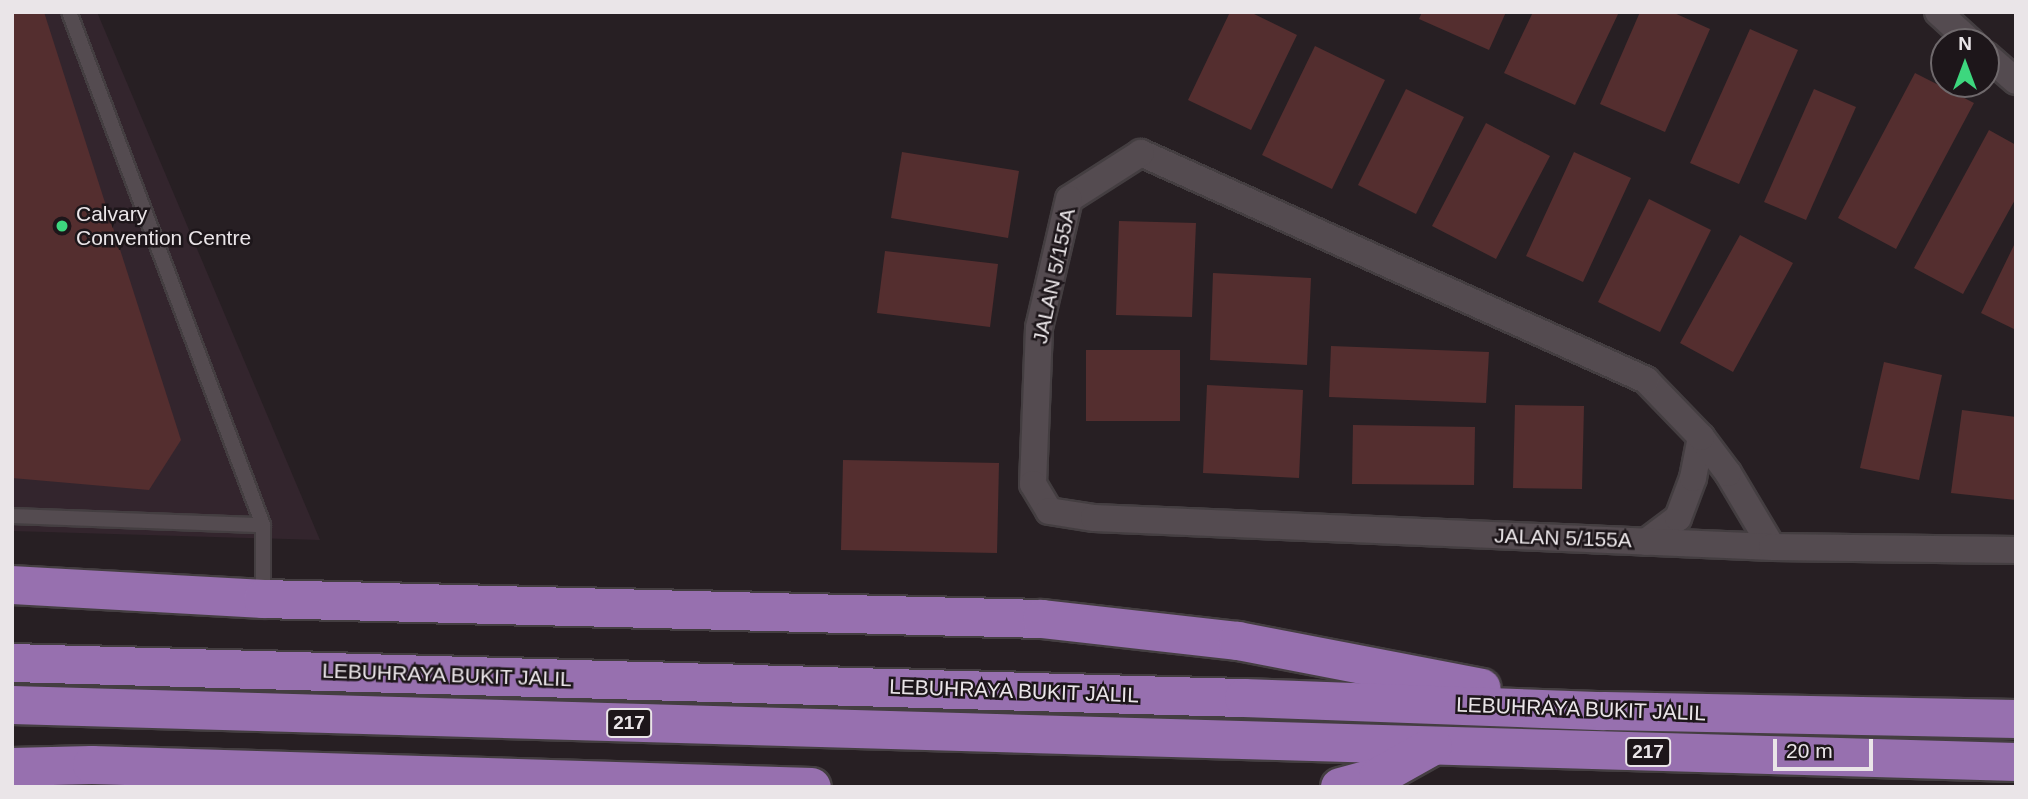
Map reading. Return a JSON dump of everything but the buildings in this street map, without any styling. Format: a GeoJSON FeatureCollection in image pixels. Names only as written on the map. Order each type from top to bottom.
{"type":"FeatureCollection","features":[{"type":"Feature","properties":{"kind":"highway"},"geometry":{"type":"LineString","coordinates":[[12,585],[263,599],[1042,619],[1238,640],[1604,711]]}},
{"type":"Feature","properties":{"kind":"highway","name":"LEBUHRAYA BUKIT JALIL"},"geometry":{"type":"LineString","coordinates":[[12,663],[1244,698],[1604,711],[2016,719]]}},
{"type":"Feature","properties":{"kind":"highway","name":"LEBUHRAYA BUKIT JALIL"},"geometry":{"type":"LineString","coordinates":[[12,705],[2016,762]]}},
{"type":"Feature","properties":{"kind":"highway"},"geometry":{"type":"LineString","coordinates":[[1340,787],[1378,777],[1433,746]]}},
{"type":"Feature","properties":{"kind":"highway"},"geometry":{"type":"LineString","coordinates":[[12,767],[92,765],[305,770],[812,787]]}},
{"type":"Feature","properties":{"kind":"street"},"geometry":{"type":"LineString","coordinates":[[1938,12],[1956,28]]}},
{"type":"Feature","properties":{"kind":"street"},"geometry":{"type":"LineString","coordinates":[[2000,67],[2016,81]]}},
{"type":"Feature","properties":{"kind":"street","name":"JALAN 5/155A"},"geometry":{"type":"LineString","coordinates":[[1772,547],[1728,473],[1701,438],[1646,380],[1141,153],[1069,199],[1039,328],[1033,484],[1049,511],[1094,518],[1772,547],[2016,550]]}},
{"type":"Feature","properties":{"kind":"street","name":"JALAN 5/155A"},"geometry":{"type":"LineString","coordinates":[[1646,541],[1678,518],[1693,478],[1701,438]]}},
{"type":"Feature","properties":{"kind":"lane"},"geometry":{"type":"LineString","coordinates":[[69,12],[263,525],[263,599]]}},
{"type":"Feature","properties":{"kind":"lane"},"geometry":{"type":"LineString","coordinates":[[12,516],[263,525]]}},
{"type":"Feature","properties":{"kind":"lane"},"geometry":{"type":"LineString","coordinates":[[143,787],[305,770]]}},
{"type":"Feature","properties":{"kind":"shaded area","name":"Calvary Convention Centre"},"geometry":{"type":"Polygon","coordinates":[[[12,12],[97,12],[320,540],[12,531],[12,12]]]}},
{"type":"Feature","properties":{"kind":"place","name":"Calvary Convention Centre"},"geometry":{"type":"Point","coordinates":[62,226]}}]}
